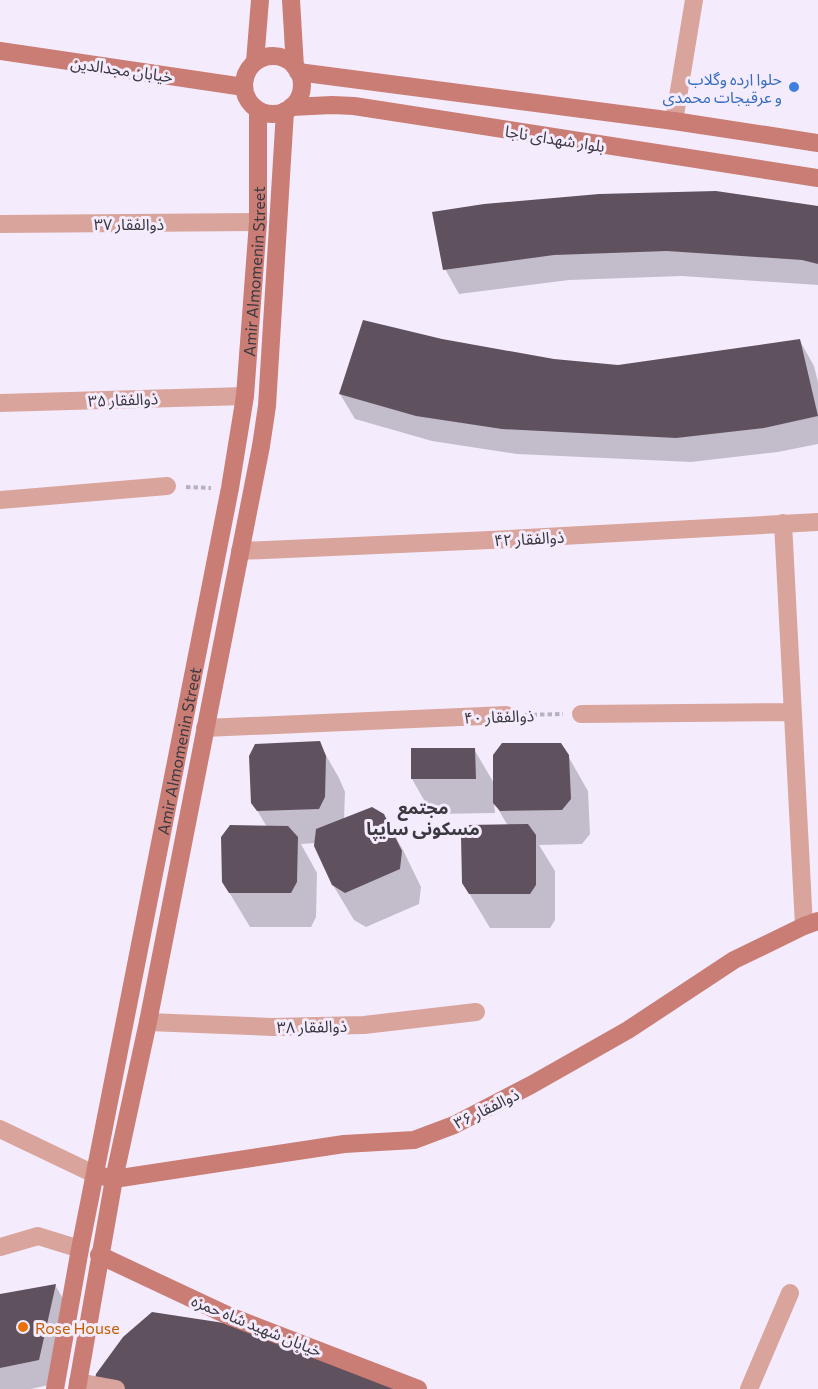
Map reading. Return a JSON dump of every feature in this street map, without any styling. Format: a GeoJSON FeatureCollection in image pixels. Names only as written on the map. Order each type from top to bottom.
{"type":"FeatureCollection","features":[{"type":"Feature","properties":{"kind":"main road"},"geometry":{"type":"LineString","coordinates":[[255,62],[260,0]]}},
{"type":"Feature","properties":{"kind":"main road"},"geometry":{"type":"LineString","coordinates":[[291,0],[300,94],[288,109],[272,114],[258,110],[248,100],[244,87],[245,78],[255,62],[263,58],[280,57],[297,70]]}},
{"type":"Feature","properties":{"kind":"main road","name":"خیابان مجدالدین"},"geometry":{"type":"LineString","coordinates":[[0,51],[244,87]]}},
{"type":"Feature","properties":{"kind":"main road","name":"بلوار شهدای ناجا"},"geometry":{"type":"LineString","coordinates":[[297,70],[674,121],[818,143]]}},
{"type":"Feature","properties":{"kind":"main road","name":"بلوار شهدای ناجا"},"geometry":{"type":"LineString","coordinates":[[288,109],[332,105],[354,106],[818,178]]}},
{"type":"Feature","properties":{"kind":"main road","name":"Amir Almomenin Street"},"geometry":{"type":"LineString","coordinates":[[78,1385],[99,1255],[148,1022],[267,406],[288,109]]}},
{"type":"Feature","properties":{"kind":"main road","name":"Amir Almomenin Street"},"geometry":{"type":"LineString","coordinates":[[55,1389],[94,1174],[230,488],[245,396],[258,222],[258,110]]}},
{"type":"Feature","properties":{"kind":"main road","name":"ذوالفقار ۳۶"},"geometry":{"type":"LineString","coordinates":[[114,1179],[344,1144],[414,1140],[454,1125],[531,1085],[628,1030],[734,960],[811,924]]}},
{"type":"Feature","properties":{"kind":"main road"},"geometry":{"type":"LineString","coordinates":[[94,1174],[114,1179]]}},
{"type":"Feature","properties":{"kind":"main road","name":"خیابان شهید شاه حمزه"},"geometry":{"type":"LineString","coordinates":[[99,1255],[229,1316],[418,1389]]}},
{"type":"Feature","properties":{"kind":"street"},"geometry":{"type":"LineString","coordinates":[[674,121],[694,0]]}},
{"type":"Feature","properties":{"kind":"street","name":"ذوالفقار ۳۷"},"geometry":{"type":"LineString","coordinates":[[0,224],[258,222]]}},
{"type":"Feature","properties":{"kind":"street","name":"ذوالفقار ۳۵"},"geometry":{"type":"LineString","coordinates":[[0,403],[245,396]]}},
{"type":"Feature","properties":{"kind":"street"},"geometry":{"type":"LineString","coordinates":[[0,500],[167,486]]}},
{"type":"Feature","properties":{"kind":"street","name":"ذوالفقار ۴۲"},"geometry":{"type":"LineString","coordinates":[[240,551],[818,522]]}},
{"type":"Feature","properties":{"kind":"street"},"geometry":{"type":"LineString","coordinates":[[783,524],[793,712],[811,924]]}},
{"type":"Feature","properties":{"kind":"street"},"geometry":{"type":"LineString","coordinates":[[581,714],[793,712]]}},
{"type":"Feature","properties":{"kind":"street","name":"ذوالفقار ۴۰"},"geometry":{"type":"LineString","coordinates":[[205,728],[506,715]]}},
{"type":"Feature","properties":{"kind":"street","name":"ذوالفقار ۳۸"},"geometry":{"type":"LineString","coordinates":[[148,1022],[272,1027],[364,1025],[476,1012]]}},
{"type":"Feature","properties":{"kind":"street"},"geometry":{"type":"LineString","coordinates":[[0,1129],[94,1174]]}},
{"type":"Feature","properties":{"kind":"street"},"geometry":{"type":"LineString","coordinates":[[0,1247],[38,1236],[80,1249]]}},
{"type":"Feature","properties":{"kind":"street"},"geometry":{"type":"LineString","coordinates":[[749,1389],[790,1293]]}},
{"type":"Feature","properties":{"kind":"street"},"geometry":{"type":"LineString","coordinates":[[78,1385],[116,1389]]}},
{"type":"Feature","properties":{"kind":"path"},"geometry":{"type":"LineString","coordinates":[[167,486],[230,488]]}},
{"type":"Feature","properties":{"kind":"path","name":"ذوالفقار ۴۰"},"geometry":{"type":"LineString","coordinates":[[506,715],[581,714]]}},
{"type":"Feature","properties":{"kind":"building"},"geometry":{"type":"Polygon","coordinates":[[[716,191],[818,206],[818,264],[802,260],[667,251],[554,255],[443,270],[432,212],[484,204],[599,194],[716,191]]]}},
{"type":"Feature","properties":{"kind":"building"},"geometry":{"type":"Polygon","coordinates":[[[363,320],[442,339],[554,359],[618,365],[800,339],[818,416],[764,428],[676,438],[502,429],[416,416],[339,394],[363,320]]]}},
{"type":"Feature","properties":{"kind":"building"},"geometry":{"type":"Polygon","coordinates":[[[320,741],[326,756],[325,797],[319,809],[257,811],[251,803],[249,756],[255,744],[320,741]]]}},
{"type":"Feature","properties":{"kind":"building"},"geometry":{"type":"Polygon","coordinates":[[[502,743],[561,743],[569,755],[571,799],[562,810],[500,811],[493,803],[493,755],[502,743]]]}},
{"type":"Feature","properties":{"kind":"building"},"geometry":{"type":"Polygon","coordinates":[[[411,748],[475,748],[476,779],[411,779],[411,748]]]}},
{"type":"Feature","properties":{"kind":"building"},"geometry":{"type":"Polygon","coordinates":[[[372,807],[384,814],[402,851],[400,869],[345,893],[332,885],[314,846],[316,829],[372,807]]]}},
{"type":"Feature","properties":{"kind":"building"},"geometry":{"type":"Polygon","coordinates":[[[528,824],[536,835],[536,885],[530,894],[469,894],[462,883],[461,837],[468,825],[528,824]]]}},
{"type":"Feature","properties":{"kind":"building"},"geometry":{"type":"Polygon","coordinates":[[[230,825],[288,826],[298,837],[297,882],[291,893],[229,893],[222,882],[221,837],[230,825]]]}},
{"type":"Feature","properties":{"kind":"building","name":"Rose House"},"geometry":{"type":"Polygon","coordinates":[[[56,1284],[39,1360],[0,1368],[0,1294],[56,1284]]]}},
{"type":"Feature","properties":{"kind":"building"},"geometry":{"type":"Polygon","coordinates":[[[152,1312],[224,1323],[398,1389],[93,1389],[96,1374],[123,1337],[152,1312]]]}},
{"type":"Feature","properties":{"kind":"place","name":"حلوا ارده وگلاب و عرقیجات محمدی"},"geometry":{"type":"Point","coordinates":[794,87]}},
{"type":"Feature","properties":{"kind":"place","name":"Rose House"},"geometry":{"type":"Point","coordinates":[23,1327]}},
{"type":"Feature","properties":{"kind":"district","name":"مجتمع مسکونی سایپا"},"geometry":{"type":"Point","coordinates":[423,817]}}]}
